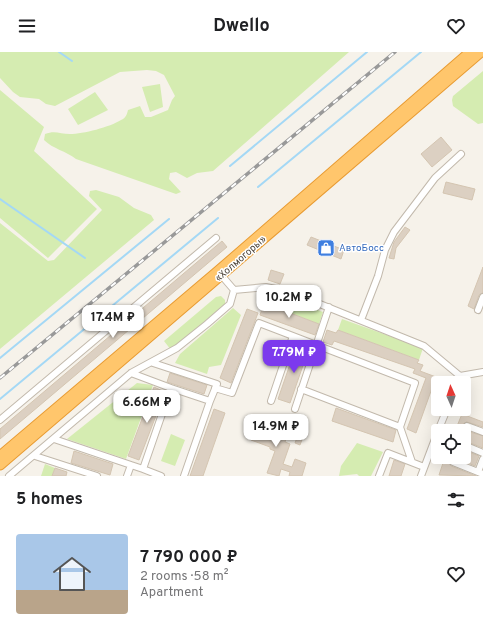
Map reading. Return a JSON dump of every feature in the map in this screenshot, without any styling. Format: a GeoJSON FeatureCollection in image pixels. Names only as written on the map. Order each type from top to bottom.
{"type":"FeatureCollection","features":[{"type":"Feature","properties":{"kind":"highway","name":"«Холмогоры»"},"geometry":{"type":"LineString","coordinates":[[0,456],[218,271],[470,52]]}},
{"type":"Feature","properties":{"kind":"highway","name":"«Холмогоры»"},"geometry":{"type":"LineString","coordinates":[[0,465],[222,276],[481,52]]}},
{"type":"Feature","properties":{"kind":"street"},"geometry":{"type":"LineString","coordinates":[[361,320],[391,237],[434,178],[461,154]]}},
{"type":"Feature","properties":{"kind":"street"},"geometry":{"type":"LineString","coordinates":[[0,420],[216,238]]}},
{"type":"Feature","properties":{"kind":"street"},"geometry":{"type":"LineString","coordinates":[[222,276],[234,290]]}},
{"type":"Feature","properties":{"kind":"street"},"geometry":{"type":"LineString","coordinates":[[234,290],[266,287],[290,292],[424,346],[460,376],[483,372]]}},
{"type":"Feature","properties":{"kind":"street"},"geometry":{"type":"LineString","coordinates":[[9,476],[35,456],[131,373],[153,363],[178,348],[227,308],[230,304],[234,290]]}},
{"type":"Feature","properties":{"kind":"street"},"geometry":{"type":"LineString","coordinates":[[478,310],[483,297]]}},
{"type":"Feature","properties":{"kind":"street"},"geometry":{"type":"LineString","coordinates":[[295,409],[329,307]]}},
{"type":"Feature","properties":{"kind":"street"},"geometry":{"type":"LineString","coordinates":[[215,388],[232,393],[259,323],[316,344],[415,383],[400,427],[412,462]]}},
{"type":"Feature","properties":{"kind":"street"},"geometry":{"type":"LineString","coordinates":[[271,401],[293,336]]}},
{"type":"Feature","properties":{"kind":"street"},"geometry":{"type":"LineString","coordinates":[[153,363],[217,384],[184,476]]}},
{"type":"Feature","properties":{"kind":"street"},"geometry":{"type":"LineString","coordinates":[[131,373],[210,401]]}},
{"type":"Feature","properties":{"kind":"street"},"geometry":{"type":"LineString","coordinates":[[143,469],[171,388]]}},
{"type":"Feature","properties":{"kind":"street"},"geometry":{"type":"LineString","coordinates":[[301,389],[400,427]]}},
{"type":"Feature","properties":{"kind":"street"},"geometry":{"type":"LineString","coordinates":[[471,428],[483,432]]}},
{"type":"Feature","properties":{"kind":"street"},"geometry":{"type":"LineString","coordinates":[[54,439],[161,476]]}},
{"type":"Feature","properties":{"kind":"street"},"geometry":{"type":"LineString","coordinates":[[471,448],[483,453]]}},
{"type":"Feature","properties":{"kind":"street"},"geometry":{"type":"LineString","coordinates":[[421,476],[431,450]]}},
{"type":"Feature","properties":{"kind":"street"},"geometry":{"type":"LineString","coordinates":[[379,476],[388,453],[424,466]]}},
{"type":"Feature","properties":{"kind":"street"},"geometry":{"type":"LineString","coordinates":[[35,456],[97,476]]}},
{"type":"Feature","properties":{"kind":"street"},"geometry":{"type":"LineString","coordinates":[[458,464],[480,473],[483,458]]}},
{"type":"Feature","properties":{"kind":"street"},"geometry":{"type":"LineString","coordinates":[[127,476],[131,465]]}},
{"type":"Feature","properties":{"kind":"street"},"geometry":{"type":"LineString","coordinates":[[76,476],[78,469]]}},
{"type":"Feature","properties":{"kind":"green space"},"geometry":{"type":"Polygon","coordinates":[[[0,52],[349,52],[213,171],[197,173],[187,178],[176,172],[170,173],[169,179],[181,192],[176,194],[76,159],[51,146],[44,140],[45,134],[49,133],[82,133],[116,123],[124,118],[128,110],[140,106],[145,117],[151,117],[168,110],[175,96],[164,75],[156,71],[147,70],[120,72],[55,106],[46,104],[39,99],[20,97],[13,92],[0,78],[0,52]]]}},
{"type":"Feature","properties":{"kind":"green space"},"geometry":{"type":"Polygon","coordinates":[[[483,71],[483,123],[478,124],[453,106],[452,100],[453,96],[483,71]]]}},
{"type":"Feature","properties":{"kind":"green space"},"geometry":{"type":"Polygon","coordinates":[[[160,84],[163,107],[150,112],[142,87],[160,84]]]}},
{"type":"Feature","properties":{"kind":"green space"},"geometry":{"type":"Polygon","coordinates":[[[0,90],[44,127],[34,151],[97,209],[48,258],[0,218],[0,90]]]}},
{"type":"Feature","properties":{"kind":"green space"},"geometry":{"type":"Polygon","coordinates":[[[95,92],[108,110],[78,125],[68,109],[95,92]]]}},
{"type":"Feature","properties":{"kind":"green space"},"geometry":{"type":"Polygon","coordinates":[[[96,190],[119,197],[134,208],[151,215],[154,220],[0,349],[0,223],[48,261],[54,260],[102,210],[89,196],[90,191],[96,190]]]}},
{"type":"Feature","properties":{"kind":"green space"},"geometry":{"type":"Polygon","coordinates":[[[268,292],[323,312],[319,324],[264,303],[268,292]]]}},
{"type":"Feature","properties":{"kind":"green space"},"geometry":{"type":"Polygon","coordinates":[[[221,296],[225,300],[225,304],[171,350],[164,341],[216,297],[221,296]]]}},
{"type":"Feature","properties":{"kind":"green space"},"geometry":{"type":"Polygon","coordinates":[[[233,308],[241,315],[221,365],[209,367],[207,374],[175,363],[180,354],[233,308]]]}},
{"type":"Feature","properties":{"kind":"green space"},"geometry":{"type":"Polygon","coordinates":[[[342,319],[423,348],[419,360],[338,330],[342,319]]]}},
{"type":"Feature","properties":{"kind":"green space"},"geometry":{"type":"Polygon","coordinates":[[[137,383],[153,385],[126,459],[67,439],[137,383]]]}},
{"type":"Feature","properties":{"kind":"green space"},"geometry":{"type":"Polygon","coordinates":[[[171,434],[185,440],[175,466],[161,461],[171,434]]]}},
{"type":"Feature","properties":{"kind":"green space"},"geometry":{"type":"Polygon","coordinates":[[[357,443],[383,452],[371,476],[359,476],[357,474],[339,476],[341,466],[357,443]]]}},
{"type":"Feature","properties":{"kind":"green space"},"geometry":{"type":"Polygon","coordinates":[[[45,464],[55,468],[52,476],[41,476],[45,464]]]}},
{"type":"Feature","properties":{"kind":"building"},"geometry":{"type":"Polygon","coordinates":[[[441,137],[452,150],[432,167],[421,154],[441,137]]]}},
{"type":"Feature","properties":{"kind":"building"},"geometry":{"type":"Polygon","coordinates":[[[446,182],[475,189],[472,200],[443,193],[446,182]]]}},
{"type":"Feature","properties":{"kind":"building"},"geometry":{"type":"Polygon","coordinates":[[[405,227],[410,230],[396,248],[394,259],[389,258],[394,242],[405,227]]]}},
{"type":"Feature","properties":{"kind":"building","name":"АвтоБосс"},"geometry":{"type":"Polygon","coordinates":[[[311,237],[344,250],[341,259],[307,245],[311,237]]]}},
{"type":"Feature","properties":{"kind":"building"},"geometry":{"type":"Polygon","coordinates":[[[222,241],[227,247],[0,439],[0,429],[222,241]]]}},
{"type":"Feature","properties":{"kind":"building"},"geometry":{"type":"Polygon","coordinates":[[[483,267],[483,293],[479,295],[474,309],[468,306],[483,267]]]}},
{"type":"Feature","properties":{"kind":"building"},"geometry":{"type":"Polygon","coordinates":[[[271,270],[284,274],[280,284],[268,280],[271,270]]]}},
{"type":"Feature","properties":{"kind":"building"},"geometry":{"type":"Polygon","coordinates":[[[264,303],[319,324],[315,335],[260,315],[264,303]]]}},
{"type":"Feature","properties":{"kind":"building"},"geometry":{"type":"Polygon","coordinates":[[[247,309],[258,313],[231,383],[220,378],[247,309]]]}},
{"type":"Feature","properties":{"kind":"building"},"geometry":{"type":"Polygon","coordinates":[[[327,330],[336,333],[338,330],[419,360],[417,363],[423,365],[420,371],[433,376],[431,376],[431,391],[416,433],[407,429],[426,378],[413,373],[415,369],[334,341],[332,345],[323,342],[327,330]]]}},
{"type":"Feature","properties":{"kind":"building"},"geometry":{"type":"Polygon","coordinates":[[[297,344],[309,348],[290,403],[278,399],[297,344]]]}},
{"type":"Feature","properties":{"kind":"building"},"geometry":{"type":"Polygon","coordinates":[[[170,373],[207,385],[204,394],[167,382],[170,373]]]}},
{"type":"Feature","properties":{"kind":"building"},"geometry":{"type":"Polygon","coordinates":[[[154,387],[165,392],[139,460],[128,456],[154,387]]]}},
{"type":"Feature","properties":{"kind":"building"},"geometry":{"type":"Polygon","coordinates":[[[336,408],[396,430],[393,442],[332,421],[336,408]]]}},
{"type":"Feature","properties":{"kind":"building"},"geometry":{"type":"Polygon","coordinates":[[[214,409],[225,413],[203,476],[190,476],[214,409]]]}},
{"type":"Feature","properties":{"kind":"building"},"geometry":{"type":"Polygon","coordinates":[[[461,416],[467,416],[483,422],[483,427],[467,422],[458,424],[461,416]]]}},
{"type":"Feature","properties":{"kind":"building"},"geometry":{"type":"Polygon","coordinates":[[[247,420],[257,423],[258,420],[288,431],[285,442],[290,444],[283,464],[292,467],[295,459],[306,463],[302,476],[289,476],[290,472],[281,469],[279,476],[267,473],[275,451],[270,449],[270,447],[251,440],[255,428],[246,424],[247,420]]]}},
{"type":"Feature","properties":{"kind":"building"},"geometry":{"type":"Polygon","coordinates":[[[299,432],[304,434],[300,445],[295,443],[299,432]]]}},
{"type":"Feature","properties":{"kind":"building"},"geometry":{"type":"Polygon","coordinates":[[[471,432],[483,436],[483,448],[471,443],[471,432]]]}},
{"type":"Feature","properties":{"kind":"building"},"geometry":{"type":"Polygon","coordinates":[[[74,451],[113,464],[110,475],[71,463],[74,451]]]}},
{"type":"Feature","properties":{"kind":"building"},"geometry":{"type":"Polygon","coordinates":[[[471,453],[479,456],[475,466],[470,464],[471,453]]]}},
{"type":"Feature","properties":{"kind":"building"},"geometry":{"type":"Polygon","coordinates":[[[394,460],[405,464],[401,476],[389,476],[394,460]]]}},
{"type":"Feature","properties":{"kind":"building"},"geometry":{"type":"Polygon","coordinates":[[[443,464],[450,464],[451,466],[476,476],[439,475],[443,464]]]}},
{"type":"Feature","properties":{"kind":"building"},"geometry":{"type":"Polygon","coordinates":[[[55,468],[67,472],[66,476],[52,476],[55,468]]]}},
{"type":"Feature","properties":{"kind":"waterway"},"geometry":{"type":"LineString","coordinates":[[59,52],[72,61]]}},
{"type":"Feature","properties":{"kind":"waterway"},"geometry":{"type":"LineString","coordinates":[[230,166],[367,52]]}},
{"type":"Feature","properties":{"kind":"waterway"},"geometry":{"type":"LineString","coordinates":[[258,187],[421,52]]}},
{"type":"Feature","properties":{"kind":"waterway"},"geometry":{"type":"LineString","coordinates":[[0,199],[85,258]]}},
{"type":"Feature","properties":{"kind":"waterway"},"geometry":{"type":"LineString","coordinates":[[0,399],[218,218]]}},
{"type":"Feature","properties":{"kind":"waterway"},"geometry":{"type":"LineString","coordinates":[[0,358],[169,219]]}},
{"type":"Feature","properties":{"kind":"railway"},"geometry":{"type":"LineString","coordinates":[[0,378],[395,52]]}},
{"type":"Feature","properties":{"kind":"place","name":"АвтоБосс"},"geometry":{"type":"Point","coordinates":[326,248]}}]}
